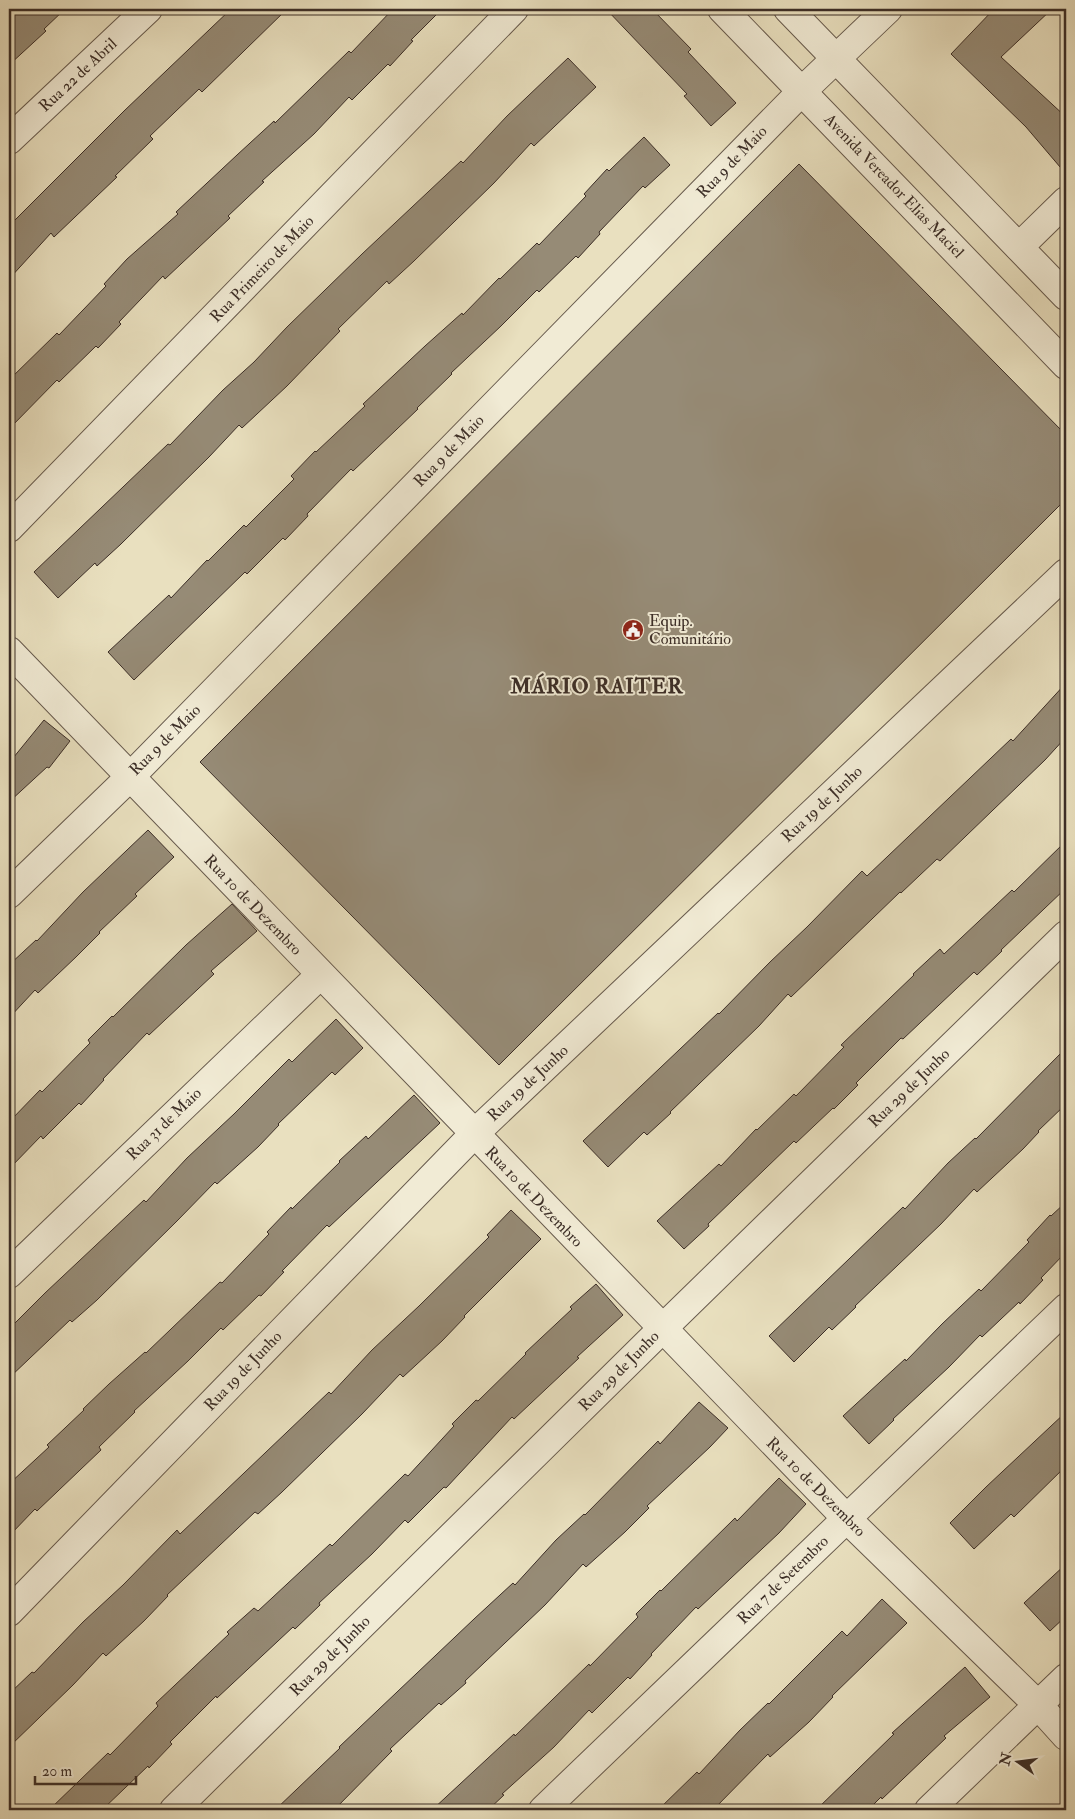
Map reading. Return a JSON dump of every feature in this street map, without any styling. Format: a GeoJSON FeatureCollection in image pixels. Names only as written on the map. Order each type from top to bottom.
{"type":"FeatureCollection","features":[{"type":"Feature","properties":{"kind":"street","name":"Rua 22 de Abril"},"geometry":{"type":"LineString","coordinates":[[9,140],[148,9]]}},
{"type":"Feature","properties":{"kind":"street","name":"Rua Primeiro de Maio"},"geometry":{"type":"LineString","coordinates":[[9,528],[514,9]]}},
{"type":"Feature","properties":{"kind":"street","name":"Avenida Vereador Elias Maciel"},"geometry":{"type":"LineString","coordinates":[[722,9],[1066,365]]}},
{"type":"Feature","properties":{"kind":"street"},"geometry":{"type":"LineString","coordinates":[[788,9],[1066,296]]}},
{"type":"Feature","properties":{"kind":"street","name":"Rua 9 de Maio"},"geometry":{"type":"LineString","coordinates":[[9,894],[130,776],[802,91],[888,9]]}},
{"type":"Feature","properties":{"kind":"street"},"geometry":{"type":"LineString","coordinates":[[1018,247],[1066,201]]}},
{"type":"Feature","properties":{"kind":"street","name":"Rua 19 de Junho"},"geometry":{"type":"LineString","coordinates":[[9,1612],[474,1134],[1066,573]]}},
{"type":"Feature","properties":{"kind":"street","name":"Rua 10 de Dezembro"},"geometry":{"type":"LineString","coordinates":[[9,651],[847,1519],[1038,1706],[1066,1736]]}},
{"type":"Feature","properties":{"kind":"street","name":"Rua 29 de Junho"},"geometry":{"type":"LineString","coordinates":[[174,1810],[662,1329],[1066,935]]}},
{"type":"Feature","properties":{"kind":"street","name":"Rua 31 de Maio"},"geometry":{"type":"LineString","coordinates":[[9,1274],[320,974]]}},
{"type":"Feature","properties":{"kind":"street","name":"Rua 7 de Setembro"},"geometry":{"type":"LineString","coordinates":[[543,1810],[1066,1308]]}},
{"type":"Feature","properties":{"kind":"street"},"geometry":{"type":"LineString","coordinates":[[929,1810],[1066,1678]]}},
{"type":"Feature","properties":{"kind":"building"},"geometry":{"type":"Polygon","coordinates":[[[9,9],[65,9],[44,29],[46,31],[9,65],[9,9]]]}},
{"type":"Feature","properties":{"kind":"building"},"geometry":{"type":"Polygon","coordinates":[[[231,9],[287,9],[202,92],[199,89],[150,136],[153,139],[115,176],[117,177],[54,237],[51,233],[9,279],[9,226],[124,111],[231,9]]]}},
{"type":"Feature","properties":{"kind":"building"},"geometry":{"type":"Polygon","coordinates":[[[393,9],[442,9],[411,40],[413,41],[390,66],[388,64],[352,100],[349,97],[314,134],[262,181],[264,182],[228,216],[230,218],[165,279],[163,276],[119,322],[121,324],[98,348],[96,346],[59,382],[57,380],[9,429],[9,380],[57,333],[59,335],[106,286],[104,284],[127,259],[178,214],[176,212],[274,121],[275,123],[349,51],[351,53],[393,9]]]}},
{"type":"Feature","properties":{"kind":"building"},"geometry":{"type":"Polygon","coordinates":[[[606,9],[652,9],[691,49],[688,52],[736,103],[711,126],[684,96],[687,94],[606,9]]]}},
{"type":"Feature","properties":{"kind":"building"},"geometry":{"type":"Polygon","coordinates":[[[994,9],[1052,9],[1001,57],[1066,117],[1066,174],[1026,127],[951,54],[994,9]]]}},
{"type":"Feature","properties":{"kind":"building"},"geometry":{"type":"Polygon","coordinates":[[[568,58],[596,87],[534,146],[531,143],[494,183],[414,261],[389,284],[387,281],[338,329],[340,331],[287,386],[242,428],[239,425],[121,544],[97,566],[95,563],[58,598],[34,572],[168,444],[170,445],[223,390],[254,362],[362,254],[461,161],[463,163],[507,116],[568,58]]]}},
{"type":"Feature","properties":{"kind":"building"},"geometry":{"type":"Polygon","coordinates":[[[644,137],[670,165],[645,188],[643,186],[599,232],[600,234],[578,258],[576,256],[539,292],[537,290],[451,373],[418,409],[353,471],[351,469],[307,514],[308,516],[285,540],[283,538],[247,574],[245,572],[134,680],[108,652],[169,595],[171,598],[244,525],[246,527],[294,479],[291,476],[315,451],[365,406],[363,404],[425,346],[462,313],[463,315],[537,243],[539,245],[586,196],[584,194],[607,169],[609,171],[644,137]]]}},
{"type":"Feature","properties":{"kind":"building","name":"Equip. Comunitário"},"geometry":{"type":"Polygon","coordinates":[[[799,164],[1066,435],[1066,499],[499,1065],[200,762],[799,164]]]}},
{"type":"Feature","properties":{"kind":"building"},"geometry":{"type":"Polygon","coordinates":[[[1066,683],[1066,737],[1045,760],[940,861],[937,859],[900,892],[791,997],[788,994],[759,1026],[671,1113],[647,1135],[644,1132],[608,1167],[583,1141],[719,1014],[862,871],[867,876],[1011,739],[1013,741],[1066,683]]]}},
{"type":"Feature","properties":{"kind":"building"},"geometry":{"type":"Polygon","coordinates":[[[44,720],[70,741],[49,768],[47,767],[9,802],[9,763],[44,720]]]}},
{"type":"Feature","properties":{"kind":"building"},"geometry":{"type":"Polygon","coordinates":[[[148,830],[174,857],[135,894],[137,896],[76,957],[38,993],[35,990],[9,1018],[9,965],[37,941],[83,892],[148,830]]]}},
{"type":"Feature","properties":{"kind":"building"},"geometry":{"type":"Polygon","coordinates":[[[1066,841],[1066,888],[977,975],[974,972],[903,1039],[901,1038],[856,1083],[858,1085],[834,1109],[796,1143],[794,1141],[684,1249],[657,1221],[719,1164],[721,1166],[756,1129],[794,1094],[796,1096],[844,1047],[841,1045],[913,974],[940,949],[944,954],[1012,890],[1014,892],[1066,841]]]}},
{"type":"Feature","properties":{"kind":"building"},"geometry":{"type":"Polygon","coordinates":[[[232,904],[257,931],[211,971],[214,974],[149,1035],[147,1033],[81,1105],[79,1103],[43,1139],[41,1136],[9,1169],[9,1122],[40,1090],[42,1092],[90,1043],[88,1040],[112,1016],[232,904]]]}},
{"type":"Feature","properties":{"kind":"building"},"geometry":{"type":"Polygon","coordinates":[[[336,1019],[363,1048],[335,1075],[332,1072],[278,1124],[258,1147],[217,1184],[215,1182],[97,1300],[72,1322],[70,1320],[9,1378],[9,1329],[144,1200],[146,1202],[187,1158],[289,1059],[292,1062],[336,1019]]]}},
{"type":"Feature","properties":{"kind":"building"},"geometry":{"type":"Polygon","coordinates":[[[1066,1048],[1066,1104],[1038,1131],[1023,1149],[977,1192],[974,1189],[856,1307],[832,1330],[829,1327],[794,1362],[769,1336],[903,1207],[905,1209],[948,1163],[976,1139],[1066,1048]]]}},
{"type":"Feature","properties":{"kind":"building"},"geometry":{"type":"Polygon","coordinates":[[[414,1095],[440,1123],[329,1227],[327,1225],[282,1271],[284,1272],[261,1296],[259,1295],[223,1330],[221,1328],[134,1411],[99,1447],[101,1450],[37,1511],[35,1509],[9,1536],[9,1484],[49,1447],[47,1445],[109,1384],[146,1353],[220,1282],[222,1283],[269,1234],[267,1232],[291,1207],[292,1209],[339,1161],[366,1136],[368,1139],[414,1095]]]}},
{"type":"Feature","properties":{"kind":"building"},"geometry":{"type":"Polygon","coordinates":[[[1066,1202],[1066,1252],[1020,1304],[1019,1302],[982,1337],[980,1335],[869,1444],[843,1416],[905,1359],[906,1361],[979,1289],[981,1291],[1029,1242],[1027,1240],[1050,1215],[1066,1202]]]}},
{"type":"Feature","properties":{"kind":"building"},"geometry":{"type":"Polygon","coordinates":[[[511,1210],[541,1239],[464,1316],[442,1341],[403,1377],[400,1374],[282,1492],[258,1514],[255,1512],[106,1656],[103,1653],[9,1747],[9,1694],[32,1672],[34,1673],[177,1530],[180,1534],[329,1392],[331,1394],[372,1350],[489,1237],[487,1235],[511,1210]]]}},
{"type":"Feature","properties":{"kind":"building"},"geometry":{"type":"Polygon","coordinates":[[[596,1284],[623,1315],[514,1419],[512,1417],[446,1488],[444,1487],[408,1523],[405,1520],[372,1554],[319,1603],[320,1605],[295,1629],[293,1627],[217,1698],[216,1696],[170,1742],[172,1744],[149,1768],[148,1766],[102,1810],[49,1810],[108,1753],[110,1755],[158,1706],[156,1703],[229,1634],[227,1632],[254,1608],[258,1611],[330,1544],[332,1546],[405,1474],[408,1476],[454,1426],[452,1424],[572,1309],[570,1307],[596,1284]]]}},
{"type":"Feature","properties":{"kind":"building"},"geometry":{"type":"Polygon","coordinates":[[[699,1402],[728,1428],[647,1506],[649,1508],[625,1532],[586,1567],[583,1564],[545,1605],[465,1681],[466,1683],[441,1705],[439,1703],[390,1749],[392,1751],[334,1810],[275,1810],[474,1619],[513,1583],[515,1585],[556,1540],[585,1515],[658,1441],[660,1444],[699,1402]]]}},
{"type":"Feature","properties":{"kind":"building"},"geometry":{"type":"Polygon","coordinates":[[[1066,1412],[1066,1466],[1014,1517],[1011,1514],[974,1549],[950,1523],[1066,1412]]]}},
{"type":"Feature","properties":{"kind":"building"},"geometry":{"type":"Polygon","coordinates":[[[779,1478],[806,1504],[779,1533],[698,1609],[696,1607],[630,1679],[628,1677],[592,1713],[589,1710],[554,1747],[502,1794],[504,1795],[488,1810],[432,1810],[514,1734],[515,1736],[589,1664],[590,1666],[638,1617],[636,1614],[660,1590],[735,1518],[737,1521],[779,1478]]]}},
{"type":"Feature","properties":{"kind":"building"},"geometry":{"type":"Polygon","coordinates":[[[1066,1564],[1066,1616],[1050,1631],[1024,1603],[1066,1564]]]}},
{"type":"Feature","properties":{"kind":"building"},"geometry":{"type":"Polygon","coordinates":[[[882,1599],[907,1623],[832,1696],[809,1722],[770,1757],[768,1754],[713,1810],[658,1810],[697,1772],[699,1774],[740,1730],[769,1704],[842,1631],[847,1636],[882,1599]]]}},
{"type":"Feature","properties":{"kind":"building"},"geometry":{"type":"Polygon","coordinates":[[[965,1667],[990,1697],[944,1736],[946,1738],[868,1810],[816,1810],[894,1734],[892,1733],[965,1667]]]}},
{"type":"Feature","properties":{"kind":"place","name":"Equip. Comunitário"},"geometry":{"type":"Point","coordinates":[633,630]}},
{"type":"Feature","properties":{"kind":"district","name":"MÁRIO RAITER"},"geometry":{"type":"Point","coordinates":[597,686]}}]}
